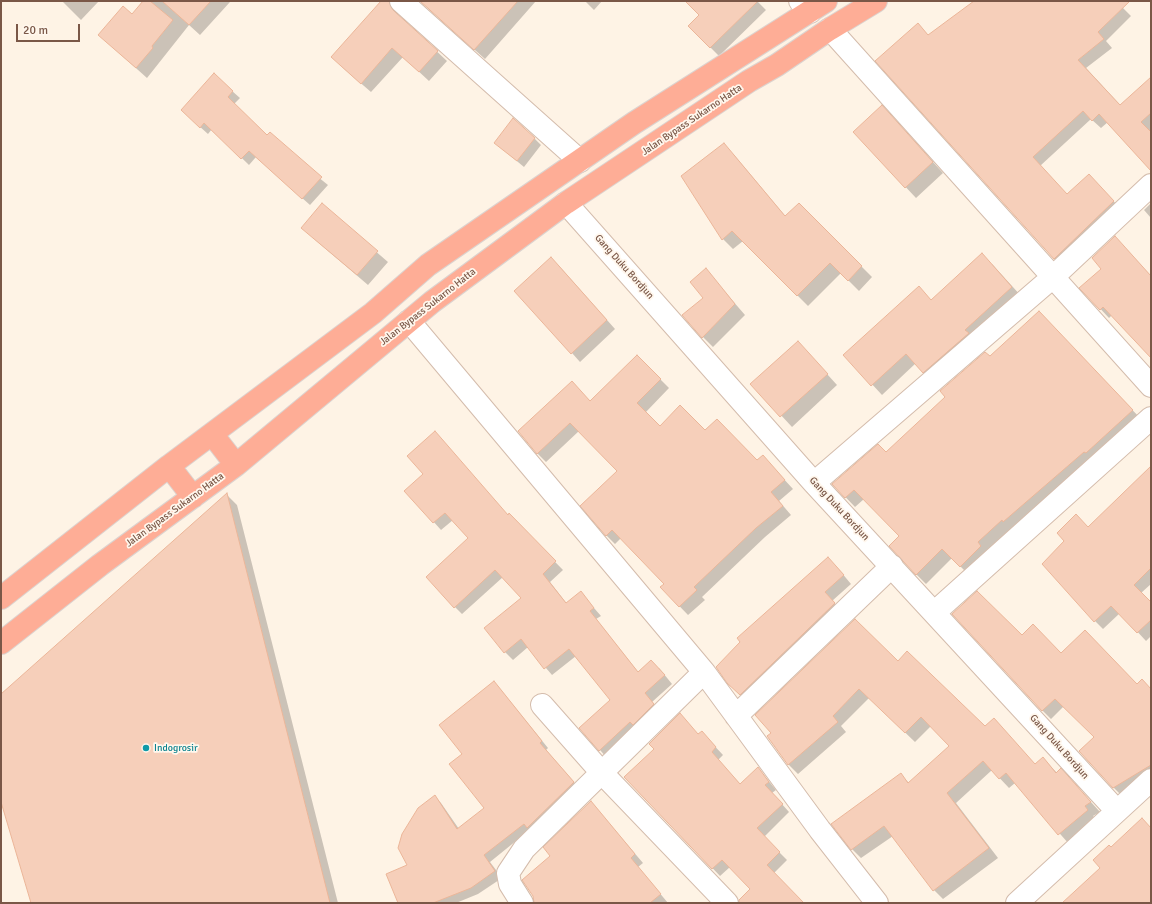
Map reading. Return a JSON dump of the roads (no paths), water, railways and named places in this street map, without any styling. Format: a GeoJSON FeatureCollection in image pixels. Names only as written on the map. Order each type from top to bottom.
{"type":"FeatureCollection","features":[{"type":"Feature","properties":{"kind":"highway","name":"Jalan Bypass Sukarno Hatta"},"geometry":{"type":"LineString","coordinates":[[1,643],[100,565],[236,465],[432,302],[566,203],[830,29],[876,1]]}},
{"type":"Feature","properties":{"kind":"highway"},"geometry":{"type":"LineString","coordinates":[[1,598],[169,466],[373,313],[428,265],[634,123],[812,5]]}},
{"type":"Feature","properties":{"kind":"highway"},"geometry":{"type":"LineString","coordinates":[[212,434],[236,465]]}},
{"type":"Feature","properties":{"kind":"highway"},"geometry":{"type":"LineString","coordinates":[[169,466],[193,497]]}},
{"type":"Feature","properties":{"kind":"street"},"geometry":{"type":"LineString","coordinates":[[401,1],[580,161]]}},
{"type":"Feature","properties":{"kind":"street"},"geometry":{"type":"LineString","coordinates":[[830,29],[1151,386]]}},
{"type":"Feature","properties":{"kind":"street"},"geometry":{"type":"LineString","coordinates":[[814,483],[1054,277],[1151,185]]}},
{"type":"Feature","properties":{"kind":"street","name":"Gang Duku Bordjun"},"geometry":{"type":"LineString","coordinates":[[566,203],[814,483],[935,612],[1117,811]]}},
{"type":"Feature","properties":{"kind":"street"},"geometry":{"type":"LineString","coordinates":[[409,321],[704,672],[820,830],[877,903]]}},
{"type":"Feature","properties":{"kind":"street"},"geometry":{"type":"LineString","coordinates":[[935,612],[1151,418]]}},
{"type":"Feature","properties":{"kind":"street"},"geometry":{"type":"LineString","coordinates":[[736,716],[892,566]]}},
{"type":"Feature","properties":{"kind":"street"},"geometry":{"type":"LineString","coordinates":[[522,903],[508,878],[508,873],[515,860],[524,849],[704,672]]}},
{"type":"Feature","properties":{"kind":"street"},"geometry":{"type":"LineString","coordinates":[[542,705],[602,773],[727,903]]}},
{"type":"Feature","properties":{"kind":"street"},"geometry":{"type":"LineString","coordinates":[[1016,903],[1151,780]]}},
{"type":"Feature","properties":{"kind":"place","name":"Indogrosir"},"geometry":{"type":"Point","coordinates":[146,748]}}]}
